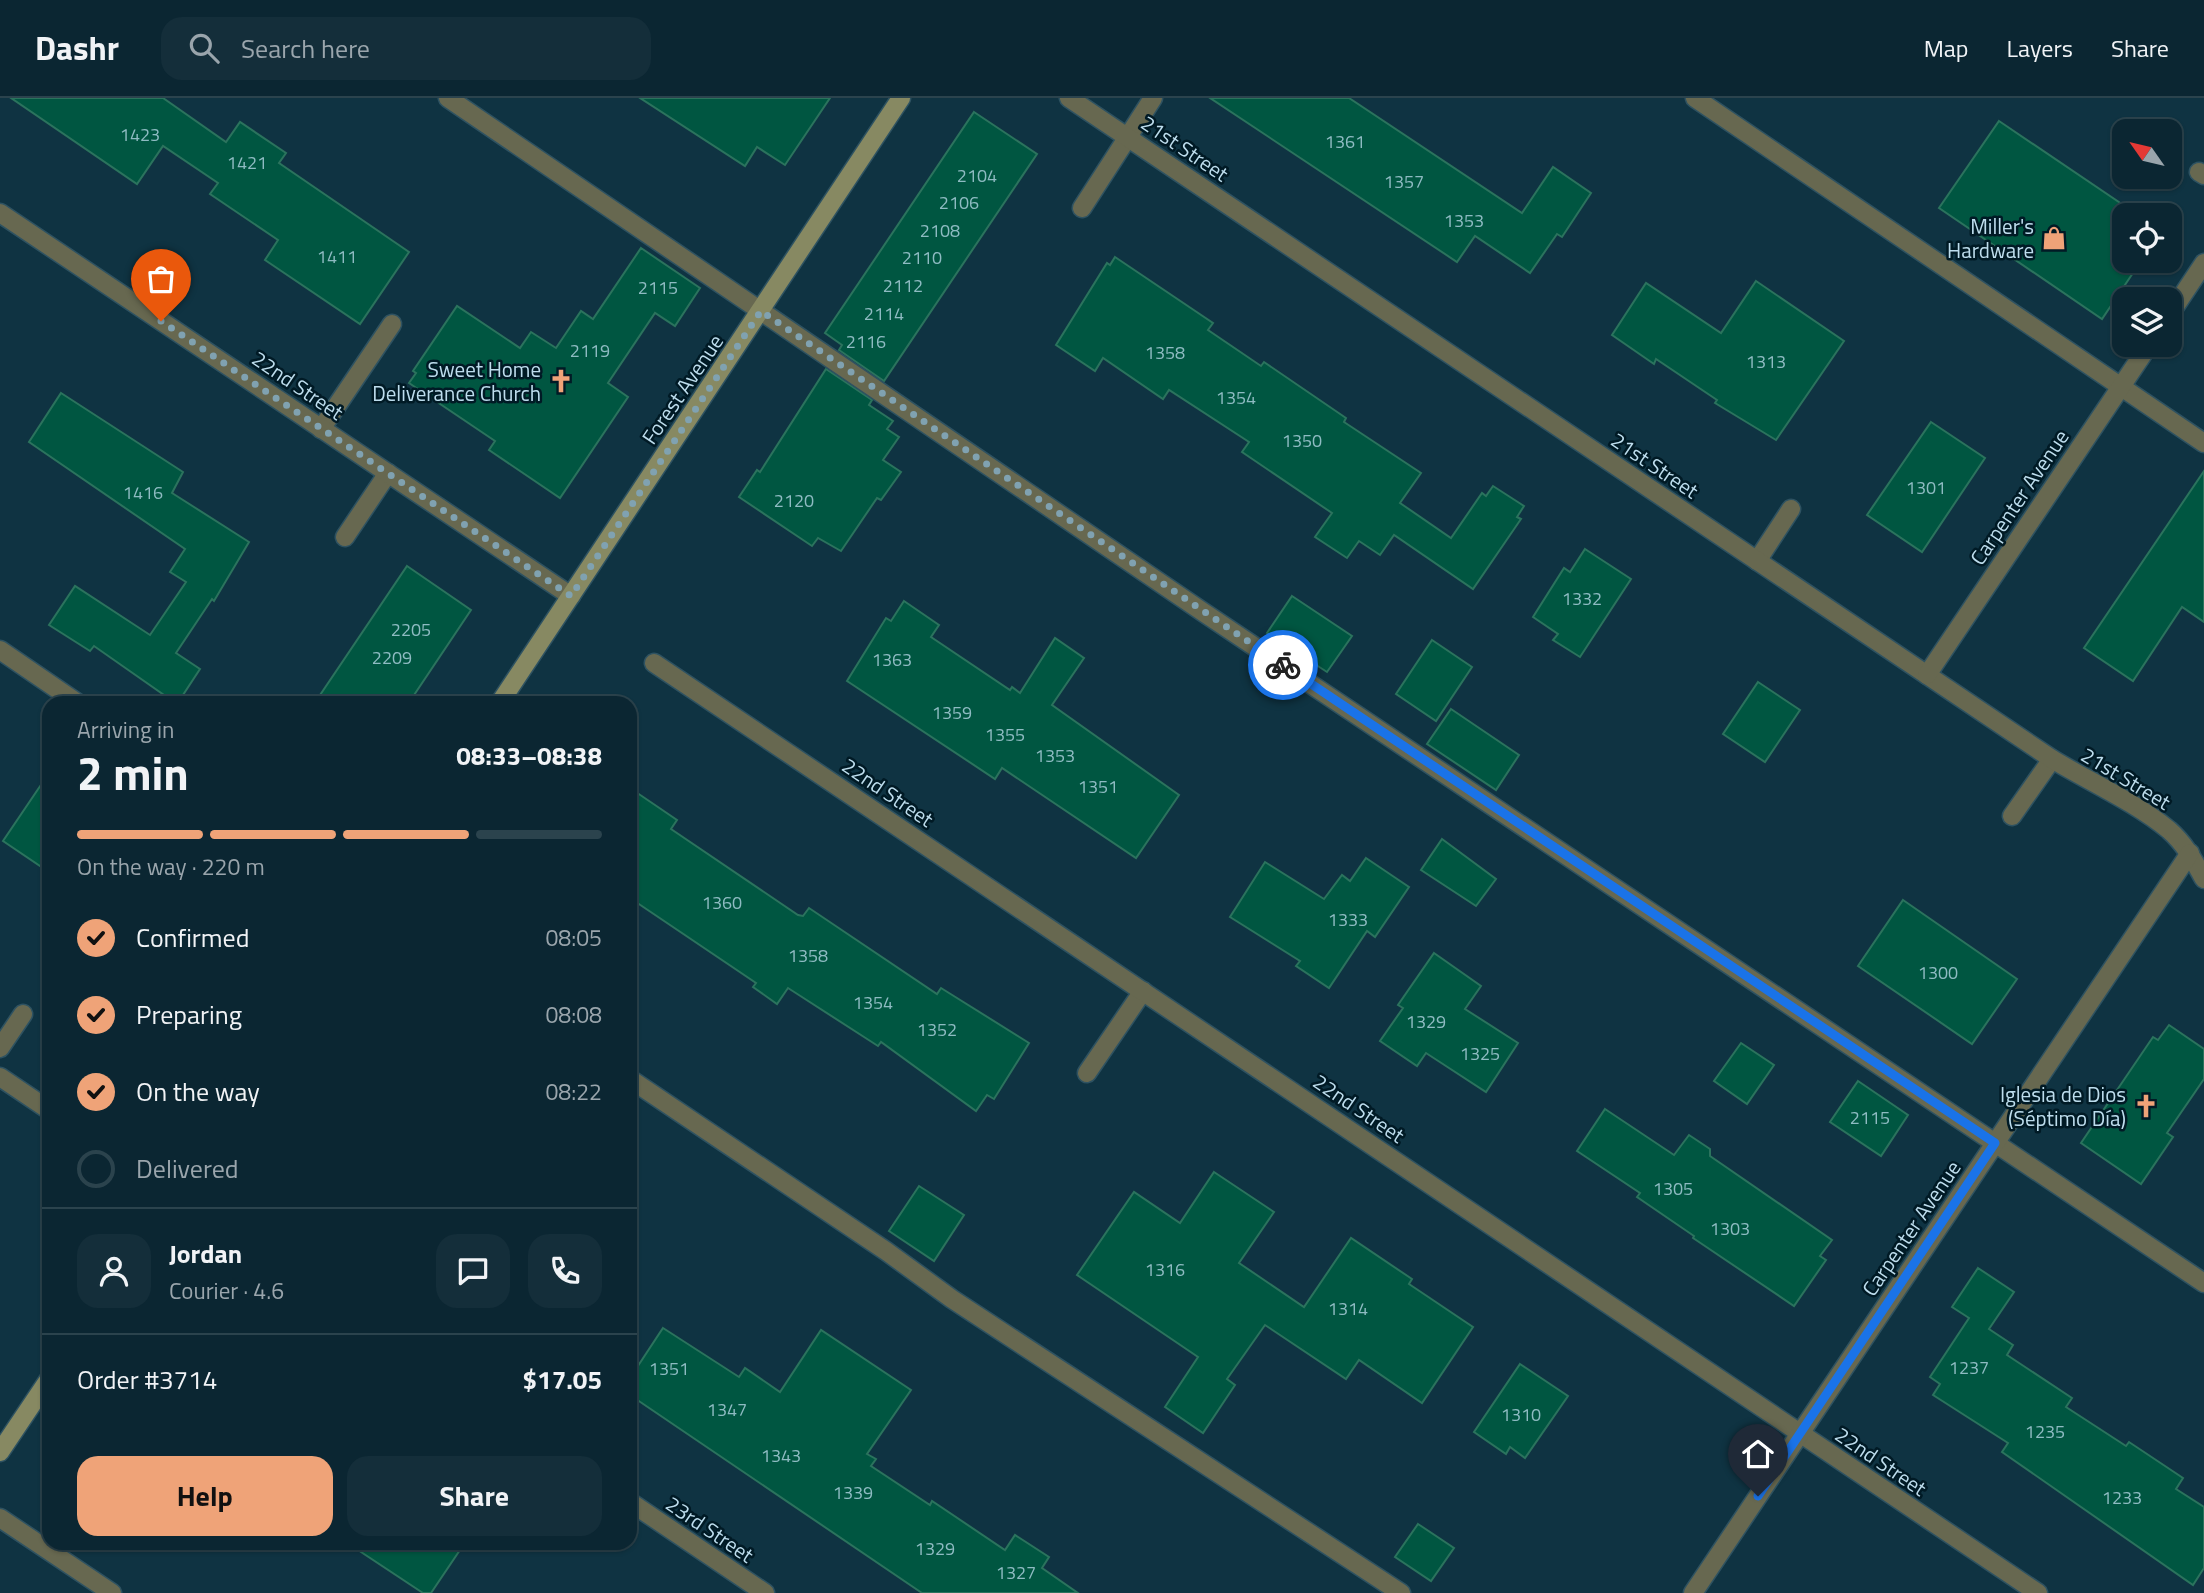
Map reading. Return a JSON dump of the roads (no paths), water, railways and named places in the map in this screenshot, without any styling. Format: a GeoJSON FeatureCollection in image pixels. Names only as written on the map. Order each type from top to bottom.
{"type":"FeatureCollection","features":[{"type":"Feature","properties":{"kind":"main road","name":"Forest Avenue"},"geometry":{"type":"LineString","coordinates":[[504,696],[901,98]]}},
{"type":"Feature","properties":{"kind":"main road"},"geometry":{"type":"LineString","coordinates":[[0,1452],[42,1389]]}},
{"type":"Feature","properties":{"kind":"street"},"geometry":{"type":"LineString","coordinates":[[448,98],[1203,612],[2204,1283]]}},
{"type":"Feature","properties":{"kind":"street","name":"21st Street"},"geometry":{"type":"LineString","coordinates":[[1069,98],[2052,759],[2170,831],[2190,853],[2204,879]]}},
{"type":"Feature","properties":{"kind":"street"},"geometry":{"type":"LineString","coordinates":[[1082,208],[1153,98]]}},
{"type":"Feature","properties":{"kind":"street"},"geometry":{"type":"LineString","coordinates":[[1695,98],[1945,276],[2204,443]]}},
{"type":"Feature","properties":{"kind":"street","name":"22nd Street"},"geometry":{"type":"LineString","coordinates":[[0,213],[571,596]]}},
{"type":"Feature","properties":{"kind":"street"},"geometry":{"type":"LineString","coordinates":[[2182,296],[2204,263]]}},
{"type":"Feature","properties":{"kind":"street"},"geometry":{"type":"LineString","coordinates":[[321,429],[392,324]]}},
{"type":"Feature","properties":{"kind":"street","name":"Carpenter Avenue"},"geometry":{"type":"LineString","coordinates":[[1927,675],[2141,357]]}},
{"type":"Feature","properties":{"kind":"street"},"geometry":{"type":"LineString","coordinates":[[345,537],[388,473]]}},
{"type":"Feature","properties":{"kind":"street"},"geometry":{"type":"LineString","coordinates":[[1757,561],[1791,509]]}},
{"type":"Feature","properties":{"kind":"street"},"geometry":{"type":"LineString","coordinates":[[0,650],[67,696]]}},
{"type":"Feature","properties":{"kind":"street","name":"22nd Street"},"geometry":{"type":"LineString","coordinates":[[654,663],[2038,1593]]}},
{"type":"Feature","properties":{"kind":"street"},"geometry":{"type":"LineString","coordinates":[[2012,816],[2052,759]]}},
{"type":"Feature","properties":{"kind":"street","name":"Carpenter Avenue"},"geometry":{"type":"LineString","coordinates":[[1693,1593],[2190,853]]}},
{"type":"Feature","properties":{"kind":"street"},"geometry":{"type":"LineString","coordinates":[[1087,1073],[1143,991]]}},
{"type":"Feature","properties":{"kind":"street"},"geometry":{"type":"LineString","coordinates":[[0,1048],[23,1014]]}},
{"type":"Feature","properties":{"kind":"street"},"geometry":{"type":"LineString","coordinates":[[0,1077],[42,1105]]}},
{"type":"Feature","properties":{"kind":"street"},"geometry":{"type":"LineString","coordinates":[[637,1084],[886,1251],[952,1299],[1401,1593]]}},
{"type":"Feature","properties":{"kind":"street","name":"23rd Street"},"geometry":{"type":"LineString","coordinates":[[637,1507],[765,1593]]}},
{"type":"Feature","properties":{"kind":"street"},"geometry":{"type":"LineString","coordinates":[[0,1518],[42,1546]]}},
{"type":"Feature","properties":{"kind":"street"},"geometry":{"type":"LineString","coordinates":[[48,1550],[112,1593]]}},
{"type":"Feature","properties":{"kind":"place","name":"Miller's Hardware"},"geometry":{"type":"Point","coordinates":[2054,238]}},
{"type":"Feature","properties":{"kind":"place","name":"Sweet Home Deliverance Church"},"geometry":{"type":"Point","coordinates":[561,381]}},
{"type":"Feature","properties":{"kind":"place","name":"Iglesia de Dios (Séptimo Día)"},"geometry":{"type":"Point","coordinates":[2146,1106]}}]}
